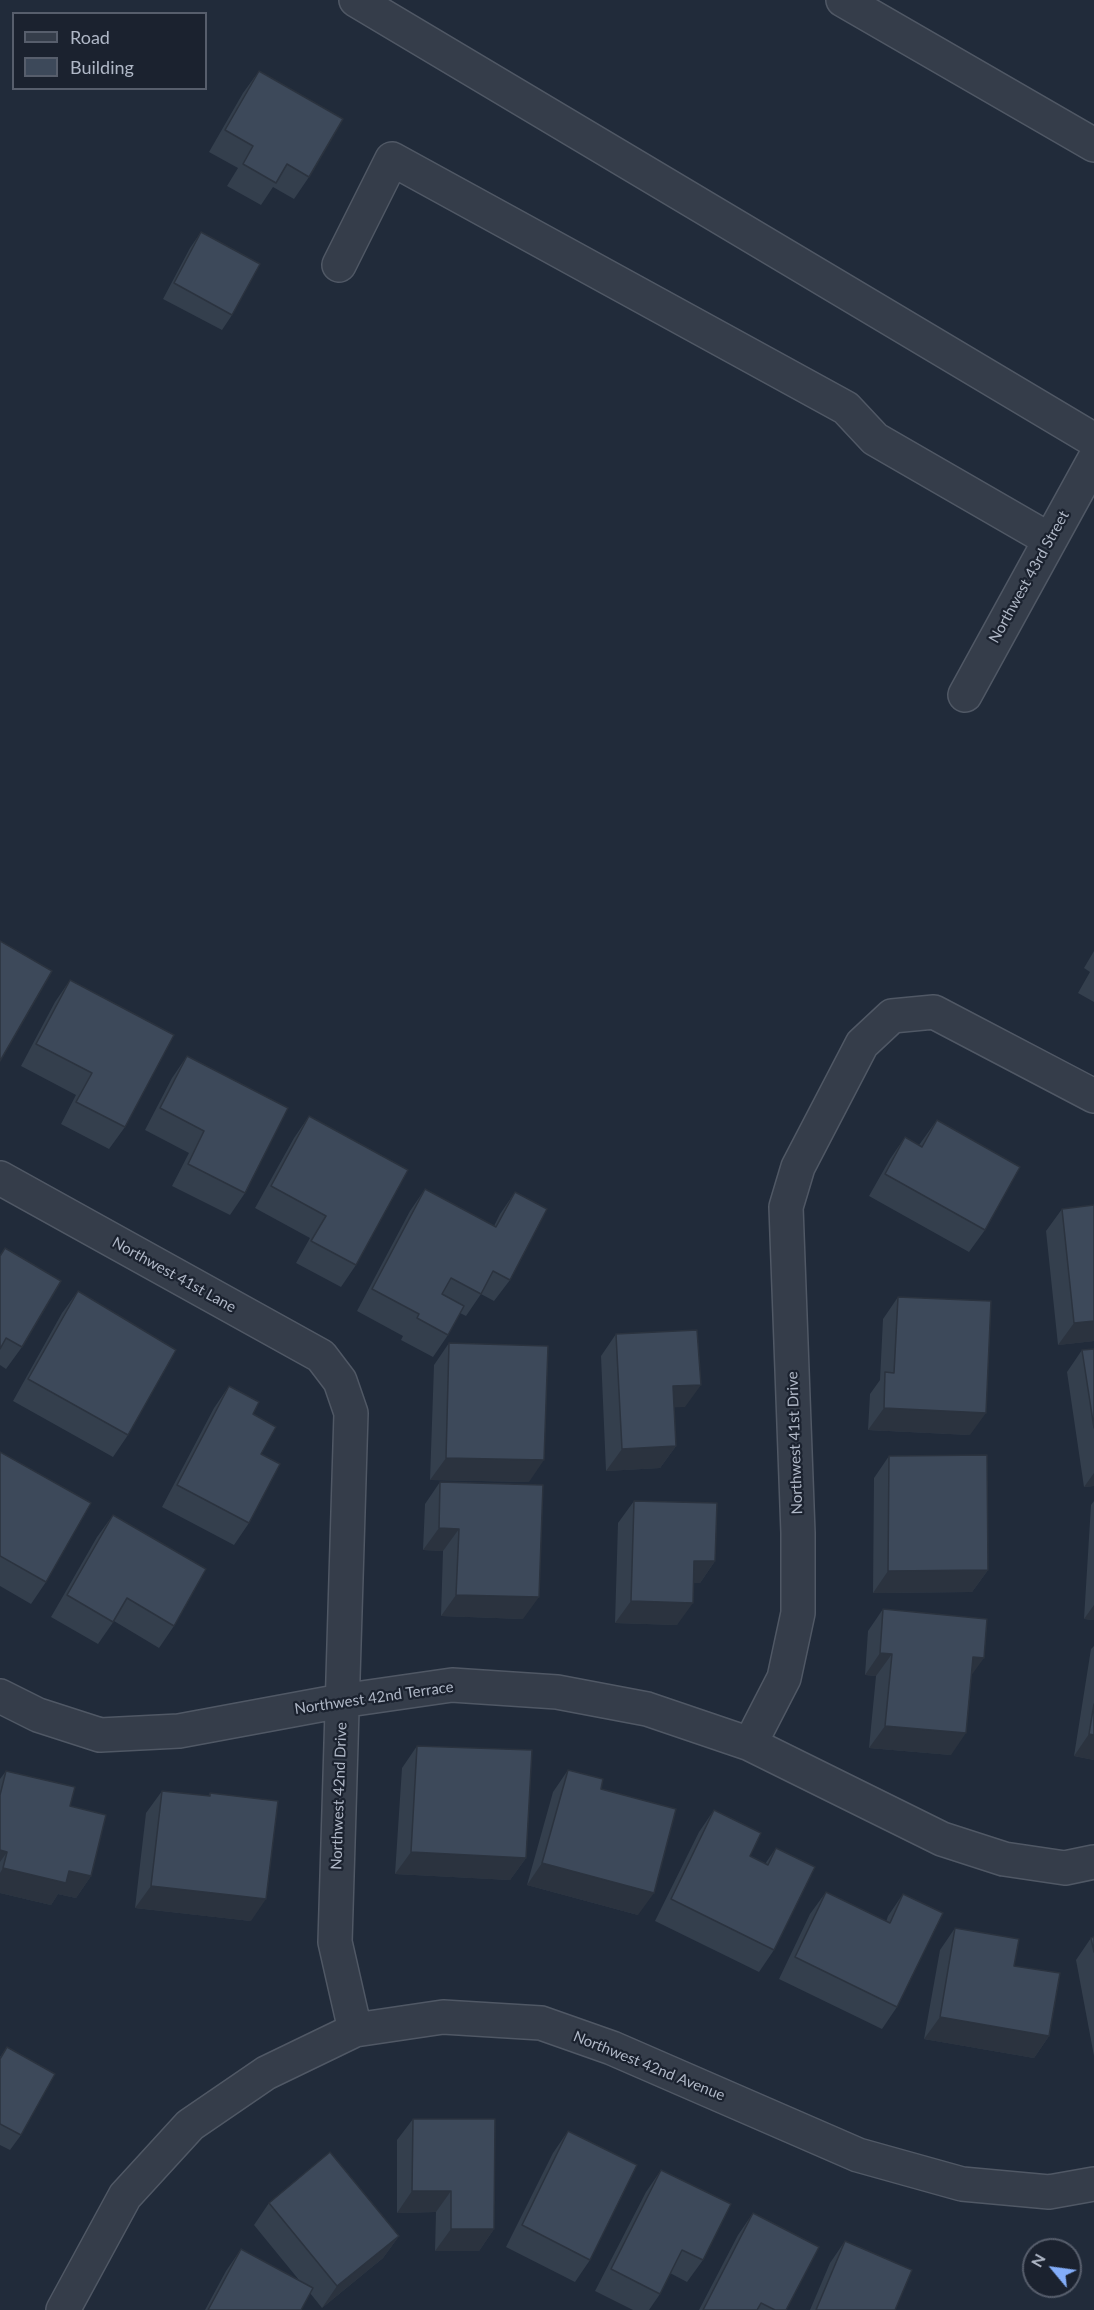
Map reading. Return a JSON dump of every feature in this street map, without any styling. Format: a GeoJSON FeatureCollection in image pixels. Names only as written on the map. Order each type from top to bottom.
{"type":"FeatureCollection","features":[{"type":"Feature","properties":{"kind":"street"},"geometry":{"type":"LineString","coordinates":[[356,0],[1094,440]]}},
{"type":"Feature","properties":{"kind":"street"},"geometry":{"type":"LineString","coordinates":[[843,0],[1094,145]]}},
{"type":"Feature","properties":{"kind":"street"},"geometry":{"type":"LineString","coordinates":[[339,265],[392,159],[846,408],[875,440],[1050,540]]}},
{"type":"Feature","properties":{"kind":"street","name":"Northwest 43rd Street"},"geometry":{"type":"LineString","coordinates":[[965,695],[1094,460]]}},
{"type":"Feature","properties":{"kind":"street","name":"Northwest 41st Drive"},"geometry":{"type":"LineString","coordinates":[[750,1744],[784,1678],[798,1613],[798,1533],[786,1207],[798,1167],[862,1044],[892,1017],[934,1012],[1094,1096]]}},
{"type":"Feature","properties":{"kind":"street","name":"Northwest 41st Lane"},"geometry":{"type":"LineString","coordinates":[[0,1178],[321,1356],[340,1381]]}},
{"type":"Feature","properties":{"kind":"street","name":"Northwest 42nd Drive"},"geometry":{"type":"LineString","coordinates":[[340,1381],[351,1413],[335,1942],[355,2031]]}},
{"type":"Feature","properties":{"kind":"street","name":"Northwest 42nd Terrace"},"geometry":{"type":"LineString","coordinates":[[0,1696],[38,1715],[100,1736],[179,1731],[341,1701],[452,1685],[557,1692],[646,1709],[750,1744]]}},
{"type":"Feature","properties":{"kind":"street"},"geometry":{"type":"LineString","coordinates":[[750,1744],[942,1839],[1004,1859],[1065,1868],[1094,1862]]}},
{"type":"Feature","properties":{"kind":"street","name":"Northwest 42nd Avenue"},"geometry":{"type":"LineString","coordinates":[[63,2310],[125,2196],[190,2125],[266,2073],[355,2031],[443,2017],[541,2024],[612,2048],[858,2155],[962,2184],[1049,2192],[1094,2184]]}},
{"type":"Feature","properties":{"kind":"building"},"geometry":{"type":"Polygon","coordinates":[[[259,71],[343,119],[309,177],[287,164],[276,183],[243,164],[253,146],[225,130],[259,71]]]}},
{"type":"Feature","properties":{"kind":"building"},"geometry":{"type":"Polygon","coordinates":[[[201,232],[260,264],[232,315],[174,283],[201,232]]]}},
{"type":"Feature","properties":{"kind":"building"},"geometry":{"type":"Polygon","coordinates":[[[0,941],[52,971],[0,1061],[0,941]]]}},
{"type":"Feature","properties":{"kind":"building"},"geometry":{"type":"Polygon","coordinates":[[[70,980],[174,1035],[125,1127],[76,1102],[92,1073],[36,1044],[70,980]]]}},
{"type":"Feature","properties":{"kind":"building"},"geometry":{"type":"Polygon","coordinates":[[[187,1056],[288,1108],[245,1193],[188,1164],[204,1131],[160,1108],[187,1056]]]}},
{"type":"Feature","properties":{"kind":"building"},"geometry":{"type":"Polygon","coordinates":[[[309,1116],[408,1170],[356,1265],[311,1241],[326,1216],[271,1186],[309,1116]]]}},
{"type":"Feature","properties":{"kind":"building"},"geometry":{"type":"Polygon","coordinates":[[[937,1120],[1020,1167],[985,1230],[885,1174],[905,1137],[922,1147],[937,1120]]]}},
{"type":"Feature","properties":{"kind":"building"},"geometry":{"type":"Polygon","coordinates":[[[425,1189],[496,1227],[515,1192],[547,1209],[510,1280],[493,1271],[481,1294],[451,1278],[442,1294],[464,1306],[448,1335],[417,1318],[419,1314],[372,1289],[425,1189]]]}},
{"type":"Feature","properties":{"kind":"building"},"geometry":{"type":"Polygon","coordinates":[[[1094,1205],[1094,1321],[1074,1323],[1062,1209],[1094,1205]]]}},
{"type":"Feature","properties":{"kind":"building"},"geometry":{"type":"Polygon","coordinates":[[[5,1248],[61,1281],[22,1347],[6,1338],[0,1349],[0,1256],[5,1248]]]}},
{"type":"Feature","properties":{"kind":"building"},"geometry":{"type":"Polygon","coordinates":[[[78,1291],[176,1350],[128,1435],[28,1379],[78,1291]]]}},
{"type":"Feature","properties":{"kind":"building"},"geometry":{"type":"Polygon","coordinates":[[[898,1297],[991,1301],[986,1413],[884,1408],[885,1372],[894,1373],[898,1297]]]}},
{"type":"Feature","properties":{"kind":"building"},"geometry":{"type":"Polygon","coordinates":[[[697,1330],[701,1385],[673,1386],[676,1446],[622,1449],[616,1334],[697,1330]]]}},
{"type":"Feature","properties":{"kind":"building"},"geometry":{"type":"Polygon","coordinates":[[[449,1343],[548,1346],[544,1460],[446,1458],[449,1343]]]}},
{"type":"Feature","properties":{"kind":"building"},"geometry":{"type":"Polygon","coordinates":[[[1094,1349],[1094,1428],[1082,1350],[1094,1349]]]}},
{"type":"Feature","properties":{"kind":"building"},"geometry":{"type":"Polygon","coordinates":[[[229,1386],[259,1402],[253,1414],[276,1427],[261,1454],[280,1464],[249,1523],[177,1485],[229,1386]]]}},
{"type":"Feature","properties":{"kind":"building"},"geometry":{"type":"Polygon","coordinates":[[[0,1452],[91,1503],[46,1582],[0,1556],[0,1452]]]}},
{"type":"Feature","properties":{"kind":"building"},"geometry":{"type":"Polygon","coordinates":[[[987,1455],[988,1570],[888,1571],[889,1456],[987,1455]]]}},
{"type":"Feature","properties":{"kind":"building"},"geometry":{"type":"Polygon","coordinates":[[[440,1482],[543,1485],[539,1597],[456,1595],[459,1529],[439,1528],[440,1482]]]}},
{"type":"Feature","properties":{"kind":"building"},"geometry":{"type":"Polygon","coordinates":[[[634,1501],[717,1503],[715,1561],[694,1561],[693,1603],[631,1601],[634,1501]]]}},
{"type":"Feature","properties":{"kind":"building"},"geometry":{"type":"Polygon","coordinates":[[[113,1515],[206,1569],[174,1626],[127,1598],[113,1622],[67,1595],[113,1515]]]}},
{"type":"Feature","properties":{"kind":"building"},"geometry":{"type":"Polygon","coordinates":[[[883,1609],[987,1619],[984,1658],[973,1657],[966,1733],[885,1726],[892,1654],[880,1653],[883,1609]]]}},
{"type":"Feature","properties":{"kind":"building"},"geometry":{"type":"Polygon","coordinates":[[[1094,1704],[1094,1735],[1089,1734],[1094,1704]]]}},
{"type":"Feature","properties":{"kind":"building"},"geometry":{"type":"Polygon","coordinates":[[[417,1746],[532,1750],[526,1858],[411,1852],[417,1746]]]}},
{"type":"Feature","properties":{"kind":"building"},"geometry":{"type":"Polygon","coordinates":[[[568,1770],[603,1779],[601,1789],[676,1809],[654,1893],[542,1863],[568,1770]]]}},
{"type":"Feature","properties":{"kind":"building"},"geometry":{"type":"Polygon","coordinates":[[[6,1771],[75,1787],[70,1806],[106,1815],[91,1876],[69,1871],[66,1883],[3,1868],[7,1852],[0,1850],[0,1795],[6,1771]]]}},
{"type":"Feature","properties":{"kind":"building"},"geometry":{"type":"Polygon","coordinates":[[[162,1791],[210,1796],[210,1793],[278,1801],[266,1899],[151,1886],[162,1791]]]}},
{"type":"Feature","properties":{"kind":"building"},"geometry":{"type":"Polygon","coordinates":[[[714,1810],[761,1833],[750,1856],[768,1865],[776,1848],[815,1867],[774,1950],[671,1899],[714,1810]]]}},
{"type":"Feature","properties":{"kind":"building"},"geometry":{"type":"Polygon","coordinates":[[[826,1892],[890,1923],[903,1894],[943,1913],[897,2007],[795,1957],[826,1892]]]}},
{"type":"Feature","properties":{"kind":"building"},"geometry":{"type":"Polygon","coordinates":[[[955,1928],[1019,1939],[1014,1966],[1060,1973],[1049,2036],[940,2017],[955,1928]]]}},
{"type":"Feature","properties":{"kind":"building"},"geometry":{"type":"Polygon","coordinates":[[[7,2047],[55,2074],[21,2135],[0,2124],[0,2059],[7,2047]]]}},
{"type":"Feature","properties":{"kind":"building"},"geometry":{"type":"Polygon","coordinates":[[[413,2119],[495,2119],[494,2229],[451,2229],[451,2191],[412,2191],[413,2119]]]}},
{"type":"Feature","properties":{"kind":"building"},"geometry":{"type":"Polygon","coordinates":[[[568,2131],[637,2165],[590,2260],[522,2225],[568,2131]]]}},
{"type":"Feature","properties":{"kind":"building"},"geometry":{"type":"Polygon","coordinates":[[[330,2152],[399,2236],[337,2286],[269,2203],[330,2152]]]}},
{"type":"Feature","properties":{"kind":"building"},"geometry":{"type":"Polygon","coordinates":[[[661,2170],[731,2204],[703,2260],[682,2250],[660,2294],[611,2269],[661,2170]]]}},
{"type":"Feature","properties":{"kind":"building"},"geometry":{"type":"Polygon","coordinates":[[[753,2213],[819,2247],[786,2310],[775,2310],[761,2303],[757,2310],[703,2310],[753,2213]]]}},
{"type":"Feature","properties":{"kind":"building"},"geometry":{"type":"Polygon","coordinates":[[[845,2241],[912,2270],[895,2310],[816,2310],[845,2241]]]}},
{"type":"Feature","properties":{"kind":"building"},"geometry":{"type":"Polygon","coordinates":[[[241,2249],[313,2288],[301,2310],[208,2310],[241,2249]]]}}]}
